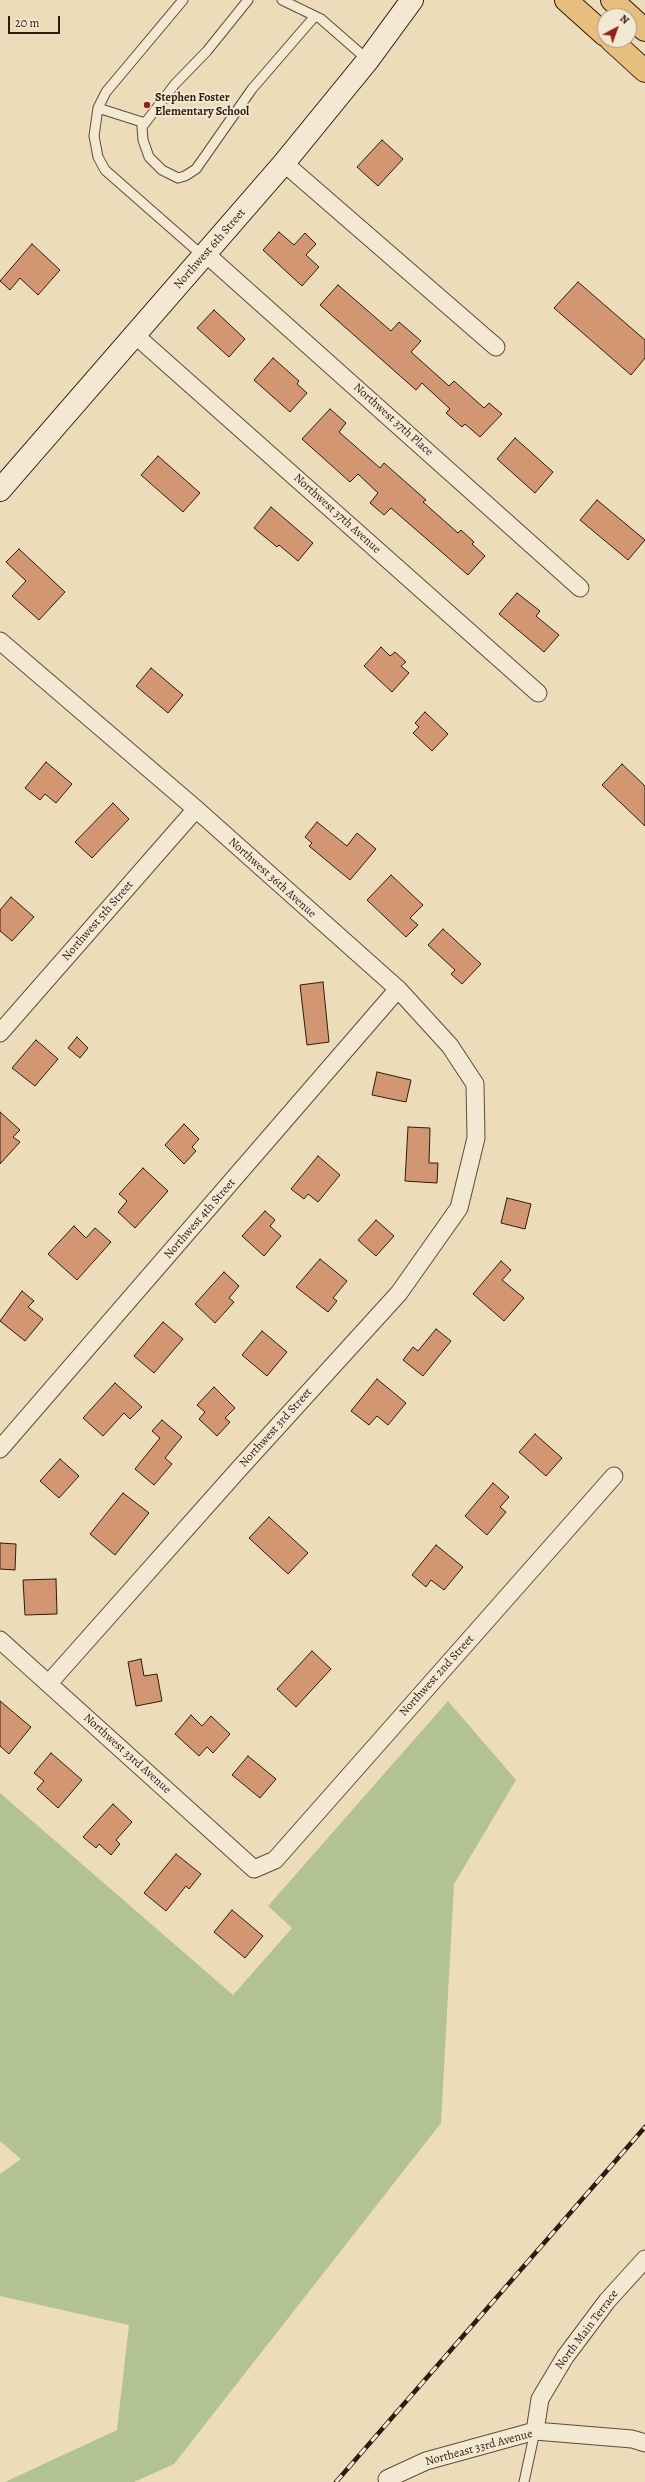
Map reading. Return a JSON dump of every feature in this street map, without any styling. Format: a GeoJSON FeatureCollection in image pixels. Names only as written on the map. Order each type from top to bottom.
{"type":"FeatureCollection","features":[{"type":"Feature","properties":{"kind":"main road","name":"Northwest 6th Street"},"geometry":{"type":"LineString","coordinates":[[0,490],[284,164],[368,60],[412,0]]}},
{"type":"Feature","properties":{"kind":"main road"},"geometry":{"type":"LineString","coordinates":[[566,0],[597,28]]}},
{"type":"Feature","properties":{"kind":"main road"},"geometry":{"type":"LineString","coordinates":[[612,0],[645,30]]}},
{"type":"Feature","properties":{"kind":"main road"},"geometry":{"type":"LineString","coordinates":[[620,48],[645,71]]}},
{"type":"Feature","properties":{"kind":"street"},"geometry":{"type":"LineString","coordinates":[[284,164],[496,347]]}},
{"type":"Feature","properties":{"kind":"street","name":"Northwest 37th Place"},"geometry":{"type":"LineString","coordinates":[[205,255],[580,588]]}},
{"type":"Feature","properties":{"kind":"street","name":"Northwest 37th Avenue"},"geometry":{"type":"LineString","coordinates":[[136,335],[538,693]]}},
{"type":"Feature","properties":{"kind":"street","name":"Northwest 36th Avenue"},"geometry":{"type":"LineString","coordinates":[[0,641],[196,809],[398,989],[450,1046],[475,1084],[476,1138],[472,1154]]}},
{"type":"Feature","properties":{"kind":"street","name":"Northwest 5th Street"},"geometry":{"type":"LineString","coordinates":[[0,1033],[196,809]]}},
{"type":"Feature","properties":{"kind":"street","name":"Northwest 4th Street"},"geometry":{"type":"LineString","coordinates":[[0,1449],[398,989]]}},
{"type":"Feature","properties":{"kind":"street","name":"Northwest 3rd Street"},"geometry":{"type":"LineString","coordinates":[[49,1683],[239,1469],[399,1293],[459,1208],[472,1154]]}},
{"type":"Feature","properties":{"kind":"street","name":"Northwest 2nd Street"},"geometry":{"type":"LineString","coordinates":[[254,1869],[275,1860],[614,1476]]}},
{"type":"Feature","properties":{"kind":"street","name":"Northwest 33rd Avenue"},"geometry":{"type":"LineString","coordinates":[[0,1640],[254,1869]]}},
{"type":"Feature","properties":{"kind":"street","name":"North Main Terrace"},"geometry":{"type":"LineString","coordinates":[[535,2431],[540,2399],[565,2357],[607,2301],[645,2259]]}},
{"type":"Feature","properties":{"kind":"street","name":"Northeast 33rd Avenue"},"geometry":{"type":"LineString","coordinates":[[387,2479],[426,2461],[535,2431],[632,2439],[645,2443]]}},
{"type":"Feature","properties":{"kind":"lane"},"geometry":{"type":"LineString","coordinates":[[182,0],[114,80],[98,108],[95,122],[95,146],[105,170],[205,255]]}},
{"type":"Feature","properties":{"kind":"lane"},"geometry":{"type":"LineString","coordinates":[[248,0],[142,127],[143,140],[149,157],[162,170],[178,178],[185,176],[196,169],[252,89],[315,16]]}},
{"type":"Feature","properties":{"kind":"lane"},"geometry":{"type":"LineString","coordinates":[[282,0],[315,16],[336,30],[368,60]]}},
{"type":"Feature","properties":{"kind":"lane"},"geometry":{"type":"LineString","coordinates":[[98,108],[145,123]]}},
{"type":"Feature","properties":{"kind":"lane"},"geometry":{"type":"LineString","coordinates":[[524,2482],[535,2431]]}},
{"type":"Feature","properties":{"kind":"green space"},"geometry":{"type":"Polygon","coordinates":[[[448,1701],[516,1780],[454,1884],[441,2123],[174,2464],[134,2482],[5,2482],[117,2430],[129,2325],[0,2296],[0,2174],[21,2159],[0,2141],[0,1793],[233,1995],[292,1928],[268,1906],[448,1701]]]}},
{"type":"Feature","properties":{"kind":"building"},"geometry":{"type":"Polygon","coordinates":[[[382,140],[403,159],[378,186],[357,167],[382,140]]]}},
{"type":"Feature","properties":{"kind":"building"},"geometry":{"type":"Polygon","coordinates":[[[279,232],[294,245],[305,233],[316,244],[306,255],[319,267],[302,286],[263,250],[279,232]]]}},
{"type":"Feature","properties":{"kind":"building"},"geometry":{"type":"Polygon","coordinates":[[[32,244],[60,270],[38,295],[20,278],[10,290],[0,281],[32,244]]]}},
{"type":"Feature","properties":{"kind":"building"},"geometry":{"type":"Polygon","coordinates":[[[578,282],[645,340],[645,358],[631,375],[554,308],[578,282]]]}},
{"type":"Feature","properties":{"kind":"building"},"geometry":{"type":"Polygon","coordinates":[[[338,285],[391,331],[399,322],[421,341],[411,352],[449,386],[454,381],[484,408],[489,403],[502,414],[480,437],[465,424],[462,427],[446,413],[450,409],[422,383],[416,390],[320,305],[338,285]]]}},
{"type":"Feature","properties":{"kind":"building"},"geometry":{"type":"Polygon","coordinates":[[[214,310],[245,339],[229,357],[197,328],[214,310]]]}},
{"type":"Feature","properties":{"kind":"building"},"geometry":{"type":"Polygon","coordinates":[[[273,358],[299,381],[297,384],[307,393],[290,412],[254,380],[273,358]]]}},
{"type":"Feature","properties":{"kind":"building"},"geometry":{"type":"Polygon","coordinates":[[[330,409],[346,423],[339,432],[380,468],[384,463],[426,500],[423,502],[458,533],[461,530],[474,542],[472,544],[485,556],[468,575],[391,508],[384,515],[370,503],[378,493],[358,474],[350,482],[302,439],[330,409]]]}},
{"type":"Feature","properties":{"kind":"building"},"geometry":{"type":"Polygon","coordinates":[[[515,438],[553,472],[535,493],[497,459],[515,438]]]}},
{"type":"Feature","properties":{"kind":"building"},"geometry":{"type":"Polygon","coordinates":[[[158,456],[200,493],[183,512],[141,475],[158,456]]]}},
{"type":"Feature","properties":{"kind":"building"},"geometry":{"type":"Polygon","coordinates":[[[597,500],[645,540],[628,560],[580,520],[597,500]]]}},
{"type":"Feature","properties":{"kind":"building"},"geometry":{"type":"Polygon","coordinates":[[[271,507],[313,543],[298,561],[279,545],[277,547],[254,528],[271,507]]]}},
{"type":"Feature","properties":{"kind":"building"},"geometry":{"type":"Polygon","coordinates":[[[19,549],[65,592],[39,620],[12,596],[26,581],[6,562],[19,549]]]}},
{"type":"Feature","properties":{"kind":"building"},"geometry":{"type":"Polygon","coordinates":[[[517,593],[540,611],[536,616],[559,635],[544,652],[499,614],[517,593]]]}},
{"type":"Feature","properties":{"kind":"building"},"geometry":{"type":"Polygon","coordinates":[[[381,647],[390,656],[395,652],[406,662],[401,666],[409,673],[392,692],[364,666],[381,647]]]}},
{"type":"Feature","properties":{"kind":"building"},"geometry":{"type":"Polygon","coordinates":[[[151,668],[183,695],[168,713],[136,686],[151,668]]]}},
{"type":"Feature","properties":{"kind":"building"},"geometry":{"type":"Polygon","coordinates":[[[425,712],[448,734],[432,751],[413,733],[419,727],[415,723],[425,712]]]}},
{"type":"Feature","properties":{"kind":"building"},"geometry":{"type":"Polygon","coordinates":[[[46,762],[72,784],[56,803],[45,794],[40,800],[25,788],[46,762]]]}},
{"type":"Feature","properties":{"kind":"building"},"geometry":{"type":"Polygon","coordinates":[[[622,764],[645,786],[645,826],[602,785],[622,764]]]}},
{"type":"Feature","properties":{"kind":"building"},"geometry":{"type":"Polygon","coordinates":[[[113,803],[129,819],[92,858],[75,842],[113,803]]]}},
{"type":"Feature","properties":{"kind":"building"},"geometry":{"type":"Polygon","coordinates":[[[317,822],[347,846],[357,833],[376,849],[350,880],[309,846],[312,843],[305,837],[317,822]]]}},
{"type":"Feature","properties":{"kind":"building"},"geometry":{"type":"Polygon","coordinates":[[[391,875],[423,905],[410,918],[418,925],[406,937],[367,900],[391,875]]]}},
{"type":"Feature","properties":{"kind":"building"},"geometry":{"type":"Polygon","coordinates":[[[11,897],[34,917],[12,941],[0,931],[0,910],[11,897]]]}},
{"type":"Feature","properties":{"kind":"building"},"geometry":{"type":"Polygon","coordinates":[[[443,929],[481,964],[462,984],[451,974],[455,970],[428,945],[443,929]]]}},
{"type":"Feature","properties":{"kind":"building"},"geometry":{"type":"Polygon","coordinates":[[[323,982],[329,1042],[307,1045],[300,985],[323,982]]]}},
{"type":"Feature","properties":{"kind":"building"},"geometry":{"type":"Polygon","coordinates":[[[77,1037],[88,1048],[80,1058],[68,1048],[77,1037]]]}},
{"type":"Feature","properties":{"kind":"building"},"geometry":{"type":"Polygon","coordinates":[[[36,1040],[58,1059],[35,1086],[12,1068],[36,1040]]]}},
{"type":"Feature","properties":{"kind":"building"},"geometry":{"type":"Polygon","coordinates":[[[377,1072],[411,1080],[406,1102],[372,1095],[377,1072]]]}},
{"type":"Feature","properties":{"kind":"building"},"geometry":{"type":"Polygon","coordinates":[[[0,1112],[20,1130],[13,1137],[20,1142],[0,1164],[0,1112]]]}},
{"type":"Feature","properties":{"kind":"building"},"geometry":{"type":"Polygon","coordinates":[[[184,1124],[199,1139],[192,1147],[196,1151],[184,1164],[165,1145],[184,1124]]]}},
{"type":"Feature","properties":{"kind":"building"},"geometry":{"type":"Polygon","coordinates":[[[408,1127],[430,1128],[429,1163],[438,1163],[437,1183],[405,1181],[408,1127]]]}},
{"type":"Feature","properties":{"kind":"building"},"geometry":{"type":"Polygon","coordinates":[[[318,1156],[340,1175],[318,1202],[308,1194],[304,1199],[291,1189],[318,1156]]]}},
{"type":"Feature","properties":{"kind":"building"},"geometry":{"type":"Polygon","coordinates":[[[143,1168],[168,1191],[135,1228],[118,1212],[127,1201],[119,1194],[143,1168]]]}},
{"type":"Feature","properties":{"kind":"building"},"geometry":{"type":"Polygon","coordinates":[[[507,1198],[531,1204],[525,1229],[501,1223],[507,1198]]]}},
{"type":"Feature","properties":{"kind":"building"},"geometry":{"type":"Polygon","coordinates":[[[265,1211],[275,1220],[270,1226],[281,1236],[264,1256],[242,1236],[265,1211]]]}},
{"type":"Feature","properties":{"kind":"building"},"geometry":{"type":"Polygon","coordinates":[[[376,1220],[394,1236],[376,1256],[358,1240],[376,1220]]]}},
{"type":"Feature","properties":{"kind":"building"},"geometry":{"type":"Polygon","coordinates":[[[74,1226],[86,1238],[95,1228],[111,1242],[77,1280],[48,1254],[74,1226]]]}},
{"type":"Feature","properties":{"kind":"building"},"geometry":{"type":"Polygon","coordinates":[[[320,1259],[347,1281],[333,1298],[337,1301],[328,1312],[296,1287],[320,1259]]]}},
{"type":"Feature","properties":{"kind":"building"},"geometry":{"type":"Polygon","coordinates":[[[501,1261],[511,1270],[502,1280],[524,1298],[504,1321],[473,1294],[501,1261]]]}},
{"type":"Feature","properties":{"kind":"building"},"geometry":{"type":"Polygon","coordinates":[[[224,1272],[239,1286],[229,1298],[234,1302],[215,1323],[195,1304],[224,1272]]]}},
{"type":"Feature","properties":{"kind":"building"},"geometry":{"type":"Polygon","coordinates":[[[22,1291],[34,1301],[28,1307],[43,1319],[25,1341],[0,1321],[22,1291]]]}},
{"type":"Feature","properties":{"kind":"building"},"geometry":{"type":"Polygon","coordinates":[[[163,1322],[183,1339],[154,1373],[134,1356],[163,1322]]]}},
{"type":"Feature","properties":{"kind":"building"},"geometry":{"type":"Polygon","coordinates":[[[436,1329],[451,1341],[423,1376],[403,1360],[413,1347],[418,1351],[436,1329]]]}},
{"type":"Feature","properties":{"kind":"building"},"geometry":{"type":"Polygon","coordinates":[[[262,1331],[287,1352],[267,1376],[242,1355],[262,1331]]]}},
{"type":"Feature","properties":{"kind":"building"},"geometry":{"type":"Polygon","coordinates":[[[377,1379],[406,1403],[388,1425],[377,1416],[369,1425],[351,1411],[377,1379]]]}},
{"type":"Feature","properties":{"kind":"building"},"geometry":{"type":"Polygon","coordinates":[[[115,1383],[142,1407],[130,1419],[124,1413],[103,1436],[83,1418],[115,1383]]]}},
{"type":"Feature","properties":{"kind":"building"},"geometry":{"type":"Polygon","coordinates":[[[214,1387],[235,1408],[225,1418],[230,1422],[217,1436],[199,1419],[205,1412],[197,1405],[214,1387]]]}},
{"type":"Feature","properties":{"kind":"building"},"geometry":{"type":"Polygon","coordinates":[[[162,1420],[182,1437],[165,1458],[172,1464],[154,1485],[135,1469],[160,1438],[152,1431],[162,1420]]]}},
{"type":"Feature","properties":{"kind":"building"},"geometry":{"type":"Polygon","coordinates":[[[535,1434],[562,1458],[546,1476],[519,1452],[535,1434]]]}},
{"type":"Feature","properties":{"kind":"building"},"geometry":{"type":"Polygon","coordinates":[[[60,1459],[79,1476],[59,1498],[40,1481],[60,1459]]]}},
{"type":"Feature","properties":{"kind":"building"},"geometry":{"type":"Polygon","coordinates":[[[493,1483],[509,1497],[500,1507],[506,1512],[487,1535],[465,1516],[493,1483]]]}},
{"type":"Feature","properties":{"kind":"building"},"geometry":{"type":"Polygon","coordinates":[[[123,1493],[149,1513],[115,1555],[90,1534],[123,1493]]]}},
{"type":"Feature","properties":{"kind":"building"},"geometry":{"type":"Polygon","coordinates":[[[269,1517],[308,1553],[288,1574],[249,1538],[269,1517]]]}},
{"type":"Feature","properties":{"kind":"building"},"geometry":{"type":"Polygon","coordinates":[[[0,1543],[16,1544],[15,1570],[0,1569],[0,1543]]]}},
{"type":"Feature","properties":{"kind":"building"},"geometry":{"type":"Polygon","coordinates":[[[436,1545],[463,1567],[444,1590],[431,1580],[426,1587],[412,1575],[436,1545]]]}},
{"type":"Feature","properties":{"kind":"building"},"geometry":{"type":"Polygon","coordinates":[[[56,1579],[57,1614],[25,1615],[23,1580],[56,1579]]]}},
{"type":"Feature","properties":{"kind":"building"},"geometry":{"type":"Polygon","coordinates":[[[312,1651],[331,1669],[296,1707],[277,1689],[312,1651]]]}},
{"type":"Feature","properties":{"kind":"building"},"geometry":{"type":"Polygon","coordinates":[[[141,1659],[144,1676],[157,1674],[162,1701],[136,1706],[128,1662],[141,1659]]]}},
{"type":"Feature","properties":{"kind":"building"},"geometry":{"type":"Polygon","coordinates":[[[0,1701],[31,1727],[9,1754],[0,1746],[0,1701]]]}},
{"type":"Feature","properties":{"kind":"building"},"geometry":{"type":"Polygon","coordinates":[[[191,1715],[202,1726],[211,1716],[230,1734],[213,1753],[207,1747],[199,1756],[175,1734],[191,1715]]]}},
{"type":"Feature","properties":{"kind":"building"},"geometry":{"type":"Polygon","coordinates":[[[51,1753],[82,1780],[58,1808],[37,1789],[44,1781],[34,1773],[51,1753]]]}},
{"type":"Feature","properties":{"kind":"building"},"geometry":{"type":"Polygon","coordinates":[[[248,1756],[276,1779],[260,1798],[232,1775],[248,1756]]]}},
{"type":"Feature","properties":{"kind":"building"},"geometry":{"type":"Polygon","coordinates":[[[113,1804],[132,1822],[116,1840],[120,1844],[111,1855],[99,1844],[96,1848],[83,1837],[113,1804]]]}},
{"type":"Feature","properties":{"kind":"building"},"geometry":{"type":"Polygon","coordinates":[[[176,1854],[201,1874],[189,1889],[186,1886],[166,1911],[144,1893],[176,1854]]]}},
{"type":"Feature","properties":{"kind":"building"},"geometry":{"type":"Polygon","coordinates":[[[232,1910],[263,1936],[245,1958],[214,1932],[232,1910]]]}},
{"type":"Feature","properties":{"kind":"railway"},"geometry":{"type":"LineString","coordinates":[[336,2482],[645,2127]]}},
{"type":"Feature","properties":{"kind":"place","name":"Stephen Foster Elementary School"},"geometry":{"type":"Point","coordinates":[147,105]}}]}
